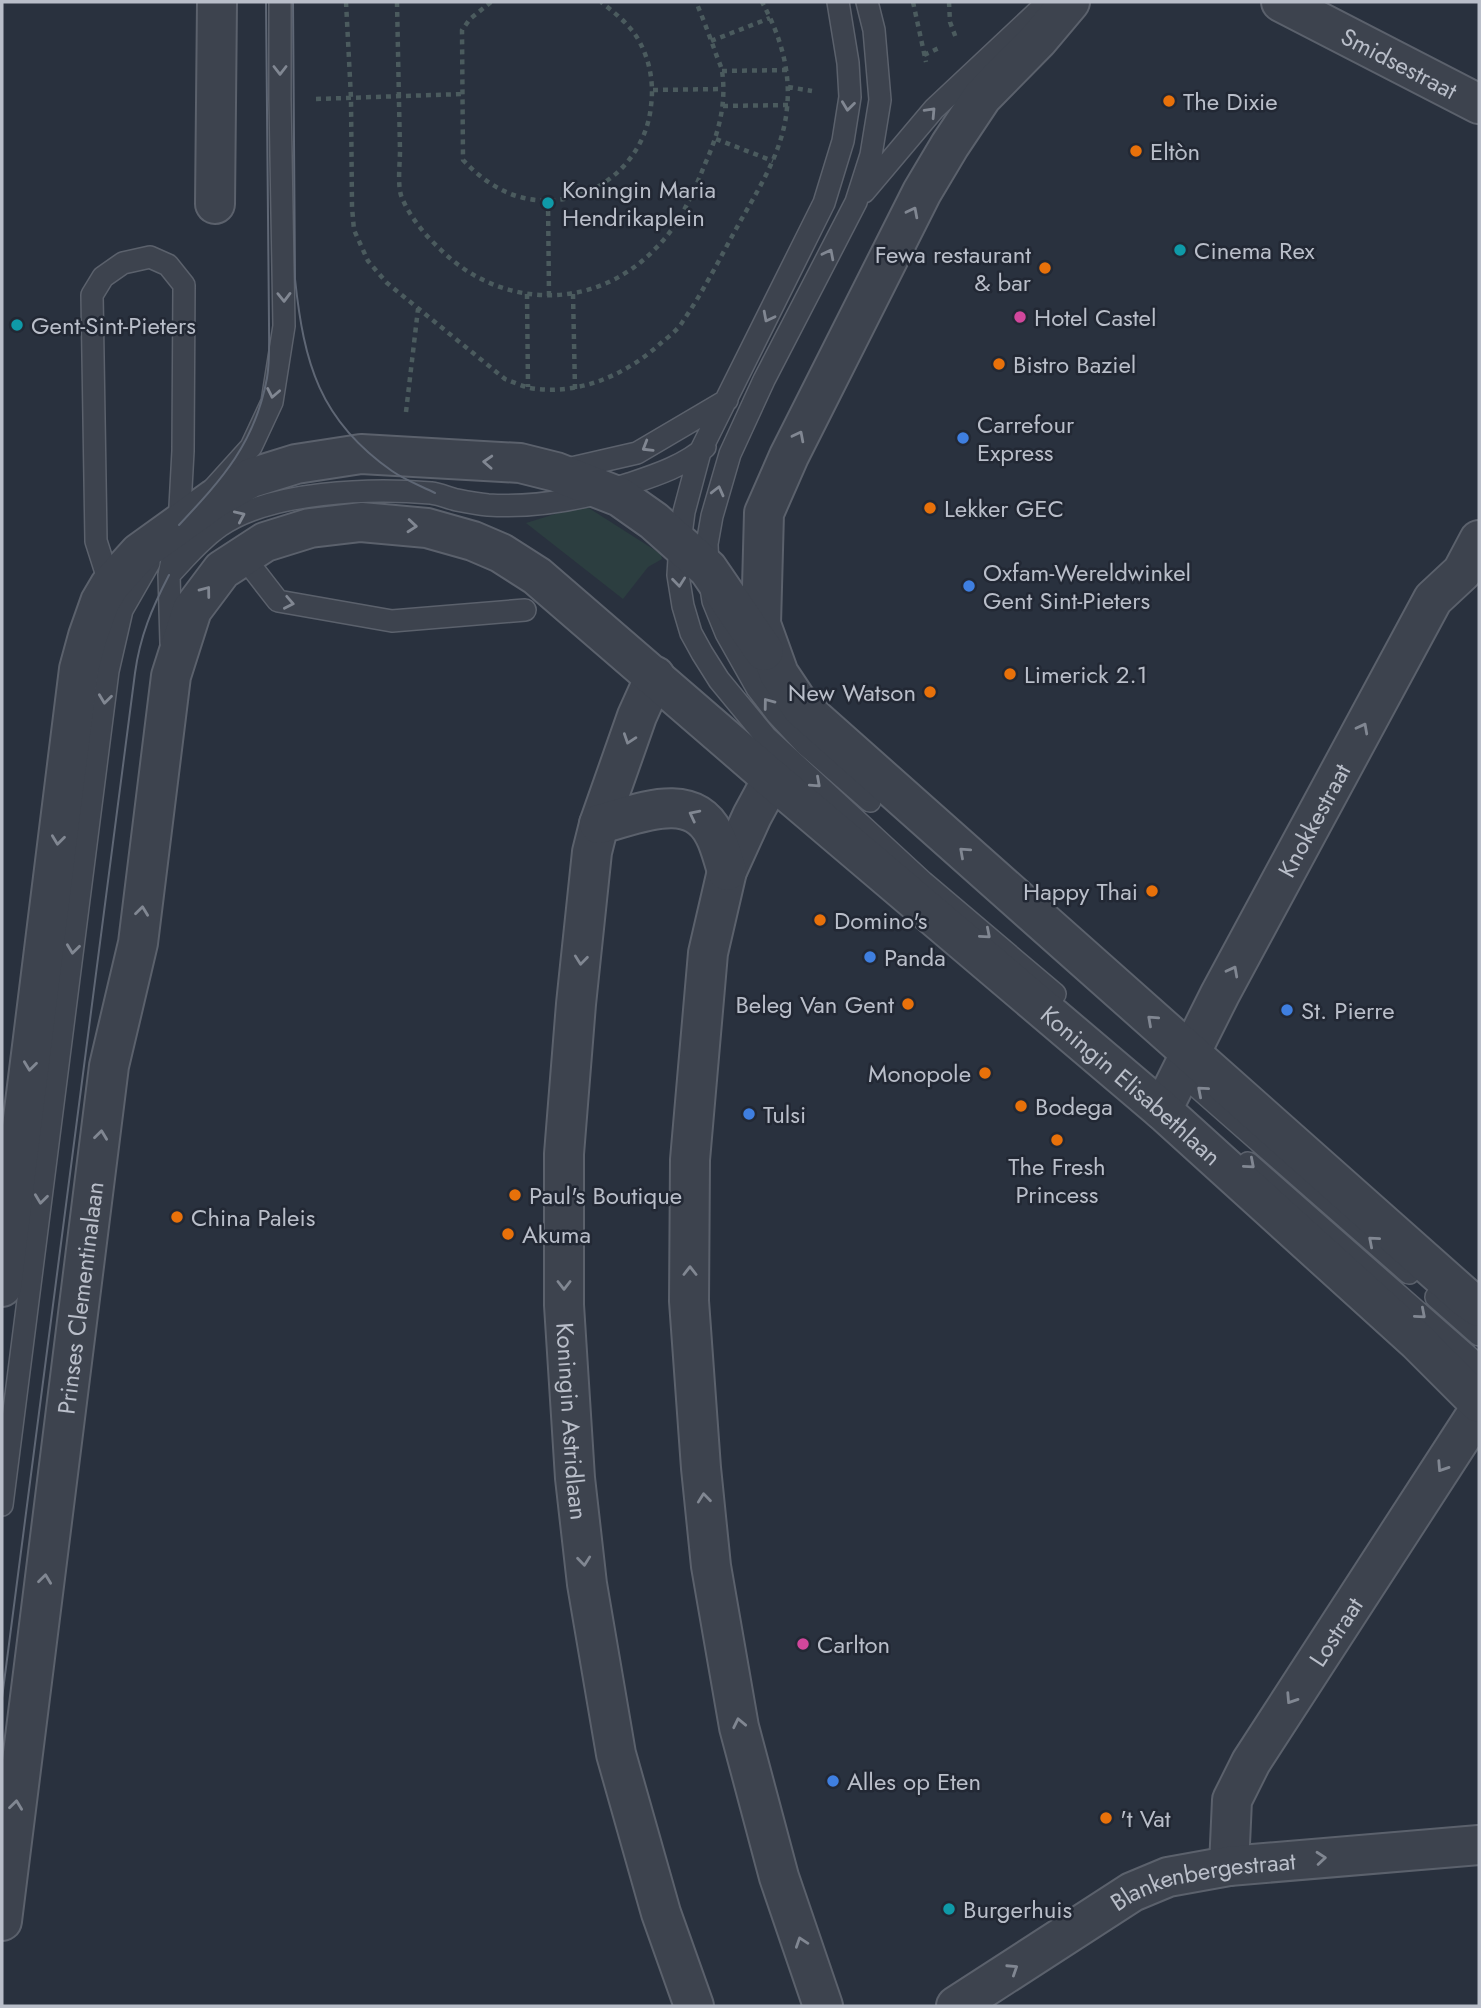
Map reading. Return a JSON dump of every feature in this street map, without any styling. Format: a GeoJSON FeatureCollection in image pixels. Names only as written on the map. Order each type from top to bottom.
{"type":"FeatureCollection","features":[{"type":"Feature","properties":{"kind":"street"},"geometry":{"type":"LineString","coordinates":[[215,204],[217,2]]}},
{"type":"Feature","properties":{"kind":"street"},"geometry":{"type":"LineString","coordinates":[[779,674],[761,624],[764,513],[789,456],[922,192],[950,145],[982,97],[1038,40],[1070,2]]}},
{"type":"Feature","properties":{"kind":"street","name":"Smidsestraat"},"geometry":{"type":"LineString","coordinates":[[1281,2],[1479,104]]}},
{"type":"Feature","properties":{"kind":"street"},"geometry":{"type":"LineString","coordinates":[[2,1287],[79,669],[100,603],[110,585],[139,553],[214,499],[251,478],[296,464],[361,454],[520,464],[556,472],[620,497],[680,542],[708,569],[779,674]]}},
{"type":"Feature","properties":{"kind":"street"},"geometry":{"type":"LineString","coordinates":[[171,676],[192,610],[222,569],[265,542],[310,528],[361,522],[427,528],[473,541],[500,553],[537,576],[772,779],[751,816],[727,871],[708,953],[690,1160],[689,1301],[711,1566],[739,1727],[779,1877],[823,2006]]}},
{"type":"Feature","properties":{"kind":"street","name":"Knokkestraat"},"geometry":{"type":"LineString","coordinates":[[1175,1083],[1433,599],[1462,572],[1479,540]]}},
{"type":"Feature","properties":{"kind":"street","name":"Koningin Elisabethlaan"},"geometry":{"type":"LineString","coordinates":[[779,674],[801,707],[1175,1083],[1418,1342],[1479,1403]]}},
{"type":"Feature","properties":{"kind":"street","name":"Prinses Clementinalaan"},"geometry":{"type":"LineString","coordinates":[[2,1921],[109,1066],[138,943],[171,676]]}},
{"type":"Feature","properties":{"kind":"street","name":"Koningin Astridlaan"},"geometry":{"type":"LineString","coordinates":[[655,676],[637,716],[599,824],[592,852],[576,1004],[565,1154],[564,1305],[575,1478],[587,1584],[616,1754],[661,1913],[694,2006]]}},
{"type":"Feature","properties":{"kind":"street","name":"Koningin Elisabethlaan"},"geometry":{"type":"LineString","coordinates":[[772,779],[1175,1083],[1479,1307]]}},
{"type":"Feature","properties":{"kind":"street"},"geometry":{"type":"LineString","coordinates":[[599,824],[669,807],[691,811],[706,822],[715,835],[727,871]]}},
{"type":"Feature","properties":{"kind":"street","name":"Lostraat"},"geometry":{"type":"LineString","coordinates":[[1228,1866],[1232,1800],[1251,1762],[1479,1410]]}},
{"type":"Feature","properties":{"kind":"street","name":"Blankenbergestraat"},"geometry":{"type":"LineString","coordinates":[[956,2006],[1132,1892],[1168,1877],[1228,1866],[1479,1845]]}},
{"type":"Feature","properties":{"kind":"lane"},"geometry":{"type":"LineString","coordinates":[[2,1505],[108,671],[122,610],[150,561],[179,525],[251,447],[272,402],[284,326],[280,2]]}},
{"type":"Feature","properties":{"kind":"lane"},"geometry":{"type":"LineString","coordinates":[[838,2],[846,38]]}},
{"type":"Feature","properties":{"kind":"lane"},"geometry":{"type":"LineString","coordinates":[[847,2],[849,97],[843,141],[833,179],[804,247],[700,452],[686,502],[678,575],[682,606],[691,633],[719,680],[766,737],[923,881],[1175,1083],[1479,1335]]}},
{"type":"Feature","properties":{"kind":"lane"},"geometry":{"type":"LineString","coordinates":[[867,2],[874,30],[880,100],[871,155],[856,202],[764,380],[730,454],[712,516],[708,569],[713,601],[726,633],[757,688],[804,744],[870,801]]}},
{"type":"Feature","properties":{"kind":"lane"},"geometry":{"type":"LineString","coordinates":[[856,202],[896,151],[934,109],[1048,2]]}},
{"type":"Feature","properties":{"kind":"lane"},"geometry":{"type":"LineString","coordinates":[[110,585],[96,541],[92,295],[103,277],[123,263],[150,257],[168,265],[184,285],[183,451],[179,525],[169,575],[171,676]]}},
{"type":"Feature","properties":{"kind":"lane"},"geometry":{"type":"LineString","coordinates":[[169,575],[200,542],[222,525],[262,507],[295,498],[400,491],[435,493],[456,500],[488,505],[518,505],[553,503],[607,491],[668,469],[700,452],[725,429],[764,380]]}},
{"type":"Feature","properties":{"kind":"lane"},"geometry":{"type":"LineString","coordinates":[[556,472],[637,453],[727,400]]}},
{"type":"Feature","properties":{"kind":"lane"},"geometry":{"type":"LineString","coordinates":[[243,556],[278,601],[392,621],[525,610]]}},
{"type":"Feature","properties":{"kind":"lane"},"geometry":{"type":"LineString","coordinates":[[1175,1083],[1479,1366]]}},
{"type":"Feature","properties":{"kind":"path"},"geometry":{"type":"LineString","coordinates":[[346,2],[354,230],[368,261],[387,283],[505,379],[528,387],[556,390],[575,389],[630,367],[682,324],[773,161],[785,126],[788,106],[787,70],[783,49],[762,2]]}},
{"type":"Feature","properties":{"kind":"path"},"geometry":{"type":"LineString","coordinates":[[397,2],[401,196],[428,238],[464,270],[505,290],[549,296],[573,294],[615,279],[653,252],[684,213],[716,139],[723,106],[722,71],[696,2]]}},
{"type":"Feature","properties":{"kind":"path"},"geometry":{"type":"LineString","coordinates":[[491,2],[470,19],[462,30],[463,160],[495,187],[521,197],[548,201],[576,196],[601,186],[624,168],[640,146],[650,120],[653,90],[649,65],[638,39],[621,17],[601,2]]}},
{"type":"Feature","properties":{"kind":"path"},"geometry":{"type":"LineString","coordinates":[[711,41],[770,18]]}},
{"type":"Feature","properties":{"kind":"path"},"geometry":{"type":"LineString","coordinates":[[722,71],[787,70]]}},
{"type":"Feature","properties":{"kind":"path"},"geometry":{"type":"LineString","coordinates":[[653,90],[722,89]]}},
{"type":"Feature","properties":{"kind":"path"},"geometry":{"type":"LineString","coordinates":[[280,99],[462,94]]}},
{"type":"Feature","properties":{"kind":"path"},"geometry":{"type":"LineString","coordinates":[[723,106],[788,106]]}},
{"type":"Feature","properties":{"kind":"path"},"geometry":{"type":"LineString","coordinates":[[716,139],[773,161]]}},
{"type":"Feature","properties":{"kind":"path"},"geometry":{"type":"LineString","coordinates":[[548,201],[549,296]]}},
{"type":"Feature","properties":{"kind":"path"},"geometry":{"type":"LineString","coordinates":[[573,294],[575,389]]}},
{"type":"Feature","properties":{"kind":"path"},"geometry":{"type":"LineString","coordinates":[[527,295],[528,387]]}},
{"type":"Feature","properties":{"kind":"path"},"geometry":{"type":"LineString","coordinates":[[405,416],[418,309]]}},
{"type":"Feature","properties":{"kind":"shaded area"},"geometry":{"type":"Polygon","coordinates":[[[584,505],[661,554],[662,559],[648,567],[623,599],[526,523],[584,505]]]}},
{"type":"Feature","properties":{"kind":"tram line"},"geometry":{"type":"LineString","coordinates":[[179,525],[235,458],[254,422],[267,378],[266,2]]}},
{"type":"Feature","properties":{"kind":"tram line"},"geometry":{"type":"LineString","coordinates":[[293,2],[295,279],[310,363],[332,410],[367,452],[392,471],[435,493]]}},
{"type":"Feature","properties":{"kind":"tram line"},"geometry":{"type":"LineString","coordinates":[[2,1698],[135,673],[148,622],[169,575]]}},
{"type":"Feature","properties":{"kind":"place","name":"The Dixie"},"geometry":{"type":"Point","coordinates":[1169,101]}},
{"type":"Feature","properties":{"kind":"place","name":"Eltòn"},"geometry":{"type":"Point","coordinates":[1136,151]}},
{"type":"Feature","properties":{"kind":"place","name":"Koningin Maria Hendrikaplein"},"geometry":{"type":"Point","coordinates":[548,203]}},
{"type":"Feature","properties":{"kind":"place","name":"Cinema Rex"},"geometry":{"type":"Point","coordinates":[1180,250]}},
{"type":"Feature","properties":{"kind":"place","name":"Fewa restaurant & bar"},"geometry":{"type":"Point","coordinates":[1045,268]}},
{"type":"Feature","properties":{"kind":"place","name":"Hotel Castel"},"geometry":{"type":"Point","coordinates":[1020,317]}},
{"type":"Feature","properties":{"kind":"place","name":"Gent-Sint-Pieters"},"geometry":{"type":"Point","coordinates":[17,325]}},
{"type":"Feature","properties":{"kind":"place","name":"Bistro Baziel"},"geometry":{"type":"Point","coordinates":[999,364]}},
{"type":"Feature","properties":{"kind":"place","name":"Carrefour Express"},"geometry":{"type":"Point","coordinates":[963,438]}},
{"type":"Feature","properties":{"kind":"place","name":"Lekker GEC"},"geometry":{"type":"Point","coordinates":[930,508]}},
{"type":"Feature","properties":{"kind":"place","name":"Oxfam-Wereldwinkel Gent Sint-Pieters"},"geometry":{"type":"Point","coordinates":[969,586]}},
{"type":"Feature","properties":{"kind":"place","name":"Limerick 2.1"},"geometry":{"type":"Point","coordinates":[1010,674]}},
{"type":"Feature","properties":{"kind":"place","name":"New Watson"},"geometry":{"type":"Point","coordinates":[930,692]}},
{"type":"Feature","properties":{"kind":"place","name":"Happy Thai"},"geometry":{"type":"Point","coordinates":[1152,891]}},
{"type":"Feature","properties":{"kind":"place","name":"Domino's"},"geometry":{"type":"Point","coordinates":[820,920]}},
{"type":"Feature","properties":{"kind":"place","name":"Panda"},"geometry":{"type":"Point","coordinates":[870,957]}},
{"type":"Feature","properties":{"kind":"place","name":"Beleg Van Gent"},"geometry":{"type":"Point","coordinates":[908,1004]}},
{"type":"Feature","properties":{"kind":"place","name":"St. Pierre"},"geometry":{"type":"Point","coordinates":[1287,1010]}},
{"type":"Feature","properties":{"kind":"place","name":"Monopole"},"geometry":{"type":"Point","coordinates":[985,1073]}},
{"type":"Feature","properties":{"kind":"place","name":"Bodega"},"geometry":{"type":"Point","coordinates":[1021,1106]}},
{"type":"Feature","properties":{"kind":"place","name":"Tulsi"},"geometry":{"type":"Point","coordinates":[749,1114]}},
{"type":"Feature","properties":{"kind":"place","name":"The Fresh Princess"},"geometry":{"type":"Point","coordinates":[1057,1140]}},
{"type":"Feature","properties":{"kind":"place","name":"Paul's Boutique"},"geometry":{"type":"Point","coordinates":[515,1195]}},
{"type":"Feature","properties":{"kind":"place","name":"China Paleis"},"geometry":{"type":"Point","coordinates":[177,1217]}},
{"type":"Feature","properties":{"kind":"place","name":"Akuma"},"geometry":{"type":"Point","coordinates":[508,1234]}},
{"type":"Feature","properties":{"kind":"place","name":"Carlton"},"geometry":{"type":"Point","coordinates":[803,1644]}},
{"type":"Feature","properties":{"kind":"place","name":"Alles op Eten"},"geometry":{"type":"Point","coordinates":[833,1781]}},
{"type":"Feature","properties":{"kind":"place","name":"'t Vat"},"geometry":{"type":"Point","coordinates":[1106,1818]}},
{"type":"Feature","properties":{"kind":"place","name":"Burgerhuis"},"geometry":{"type":"Point","coordinates":[949,1909]}}]}
